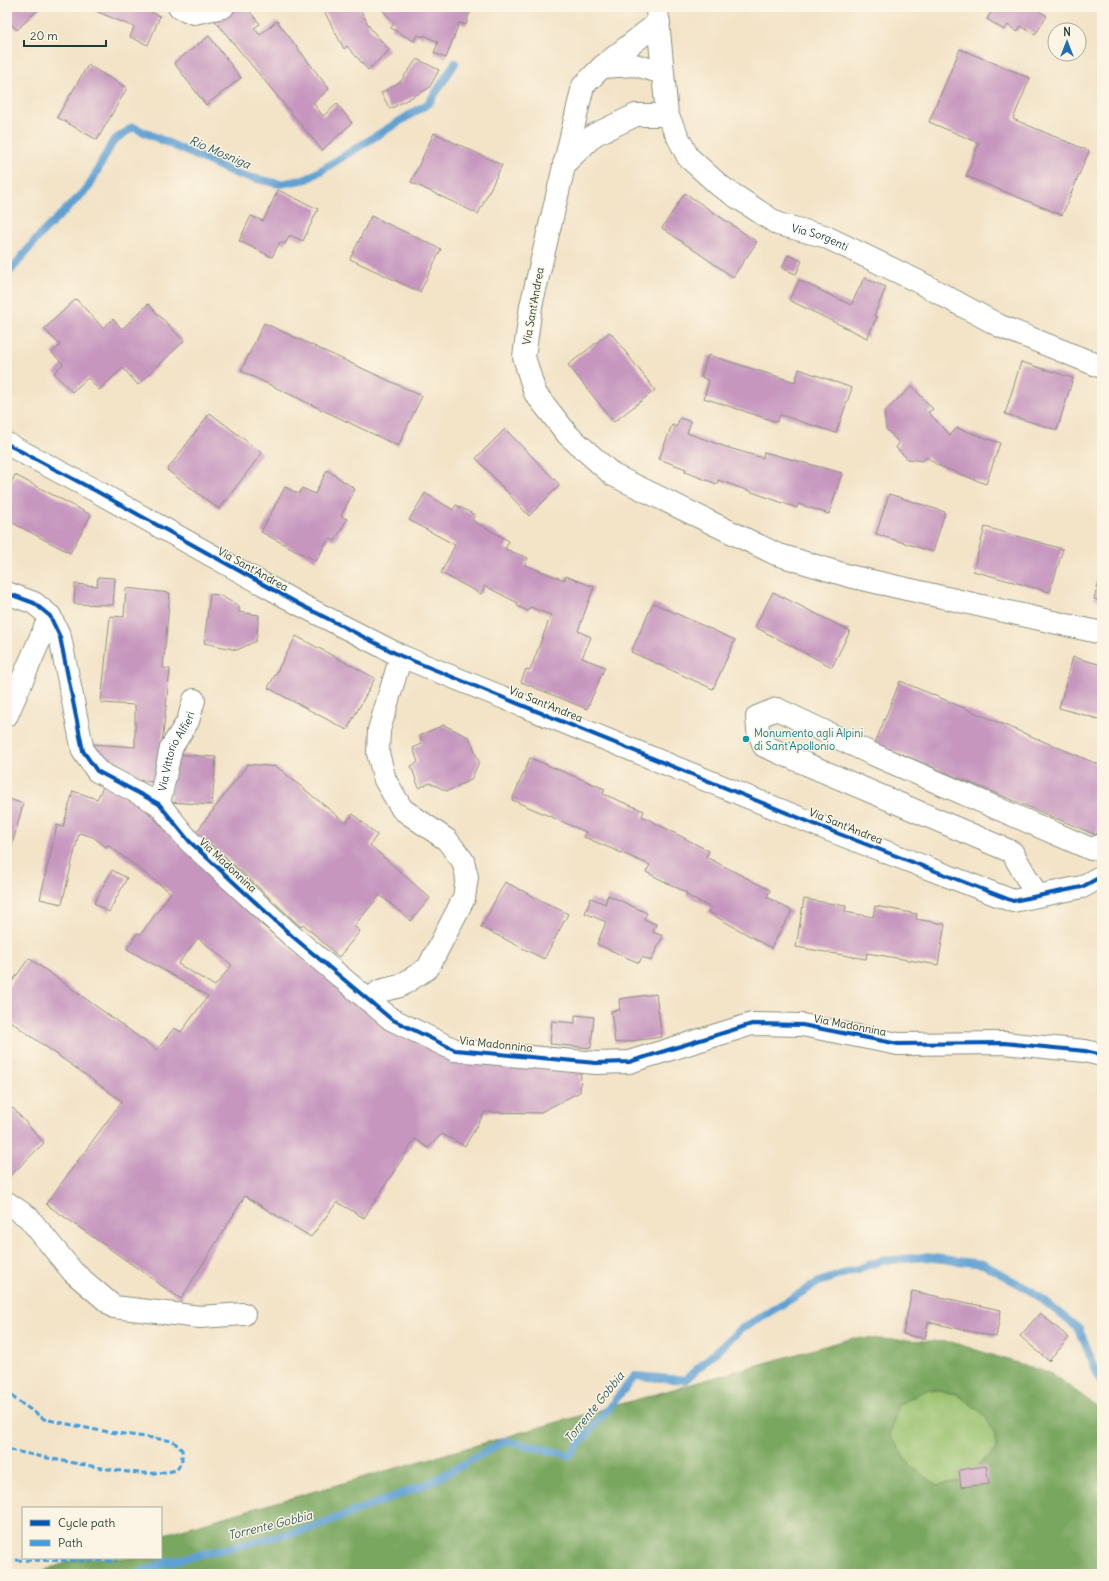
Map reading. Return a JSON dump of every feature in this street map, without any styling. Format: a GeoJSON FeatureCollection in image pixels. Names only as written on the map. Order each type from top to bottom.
{"type":"FeatureCollection","features":[{"type":"Feature","properties":{"kind":"street"},"geometry":{"type":"LineString","coordinates":[[179,7],[194,13],[224,7]]}},
{"type":"Feature","properties":{"kind":"street","name":"Via Sant'Andrea"},"geometry":{"type":"LineString","coordinates":[[658,14],[583,86],[563,165],[531,306],[524,357],[535,393],[568,435],[613,475],[776,554],[849,576],[1102,633]]}},
{"type":"Feature","properties":{"kind":"street","name":"Via Sorgenti"},"geometry":{"type":"LineString","coordinates":[[658,14],[667,115],[688,158],[720,186],[778,224],[824,236],[917,281],[1000,326],[1102,367]]}},
{"type":"Feature","properties":{"kind":"street"},"geometry":{"type":"LineString","coordinates":[[602,67],[635,65],[663,73]]}},
{"type":"Feature","properties":{"kind":"street"},"geometry":{"type":"LineString","coordinates":[[563,165],[594,135],[636,115],[667,115]]}},
{"type":"Feature","properties":{"kind":"street","name":"Via Sant'Andrea"},"geometry":{"type":"LineString","coordinates":[[7,444],[96,491],[299,604],[401,656],[829,830],[1013,901],[1082,887],[1102,876]]}},
{"type":"Feature","properties":{"kind":"street","name":"Via Madonnina"},"geometry":{"type":"LineString","coordinates":[[7,593],[34,603],[50,616],[60,637],[83,751],[97,771],[159,804],[189,841],[292,936],[390,1019],[455,1050],[596,1063],[629,1062],[752,1024],[802,1025],[898,1044],[1004,1043],[1098,1051]]}},
{"type":"Feature","properties":{"kind":"street"},"geometry":{"type":"LineString","coordinates":[[7,715],[50,616]]}},
{"type":"Feature","properties":{"kind":"street"},"geometry":{"type":"LineString","coordinates":[[368,1000],[380,991],[400,986],[428,968],[464,898],[467,877],[463,861],[447,840],[402,809],[385,780],[378,753],[379,730],[401,656]]}},
{"type":"Feature","properties":{"kind":"street","name":"Via Vittorio Alfieri"},"geometry":{"type":"LineString","coordinates":[[159,804],[171,748],[188,721],[194,700]]}},
{"type":"Feature","properties":{"kind":"street"},"geometry":{"type":"LineString","coordinates":[[1037,896],[1012,852],[764,746],[758,730],[757,717],[777,709],[870,753],[1091,849],[1102,845]]}},
{"type":"Feature","properties":{"kind":"street"},"geometry":{"type":"LineString","coordinates":[[7,1203],[28,1217],[73,1272],[114,1308],[200,1317],[244,1314]]}},
{"type":"Feature","properties":{"kind":"green space"},"geometry":{"type":"Polygon","coordinates":[[[853,1338],[951,1342],[1052,1374],[1102,1410],[1102,1574],[34,1574],[76,1559],[162,1559],[162,1535],[853,1338]],[[927,1389],[898,1405],[890,1436],[911,1466],[937,1485],[959,1481],[996,1451],[995,1435],[985,1415],[957,1394],[927,1389]]]}},
{"type":"Feature","properties":{"kind":"green space"},"geometry":{"type":"Polygon","coordinates":[[[927,1389],[957,1394],[985,1415],[995,1435],[996,1450],[959,1481],[936,1485],[911,1466],[889,1436],[898,1405],[927,1389]]]}},
{"type":"Feature","properties":{"kind":"building"},"geometry":{"type":"Polygon","coordinates":[[[7,7],[41,7],[17,30],[7,20],[7,7]]]}},
{"type":"Feature","properties":{"kind":"building"},"geometry":{"type":"Polygon","coordinates":[[[86,7],[139,7],[160,16],[148,45],[130,37],[134,27],[86,7]]]}},
{"type":"Feature","properties":{"kind":"building"},"geometry":{"type":"Polygon","coordinates":[[[322,7],[359,7],[370,28],[389,50],[368,70],[347,46],[344,49],[322,7]]]}},
{"type":"Feature","properties":{"kind":"building"},"geometry":{"type":"Polygon","coordinates":[[[380,7],[471,7],[466,25],[459,23],[446,58],[434,53],[438,42],[424,35],[423,37],[417,35],[414,41],[391,28],[394,23],[380,7]]]}},
{"type":"Feature","properties":{"kind":"building"},"geometry":{"type":"Polygon","coordinates":[[[994,7],[1033,7],[1047,16],[1035,35],[1021,26],[1017,32],[1008,25],[1004,30],[987,19],[994,7]]]}},
{"type":"Feature","properties":{"kind":"building"},"geometry":{"type":"Polygon","coordinates":[[[247,8],[260,24],[254,28],[260,35],[277,21],[329,89],[313,103],[323,116],[337,104],[352,123],[322,150],[215,21],[227,12],[247,8]]]}},
{"type":"Feature","properties":{"kind":"building"},"geometry":{"type":"Polygon","coordinates":[[[209,36],[241,78],[206,105],[174,63],[209,36]]]}},
{"type":"Feature","properties":{"kind":"building"},"geometry":{"type":"Polygon","coordinates":[[[960,49],[1030,78],[1013,119],[1089,151],[1062,215],[966,176],[979,143],[929,122],[960,49]]]}},
{"type":"Feature","properties":{"kind":"building"},"geometry":{"type":"Polygon","coordinates":[[[417,59],[439,70],[429,88],[390,109],[381,93],[400,82],[417,59]]]}},
{"type":"Feature","properties":{"kind":"building"},"geometry":{"type":"Polygon","coordinates":[[[88,65],[127,88],[97,140],[57,117],[88,65]]]}},
{"type":"Feature","properties":{"kind":"building"},"geometry":{"type":"Polygon","coordinates":[[[434,133],[502,165],[478,214],[411,182],[434,133]]]}},
{"type":"Feature","properties":{"kind":"building"},"geometry":{"type":"Polygon","coordinates":[[[278,190],[318,209],[303,241],[290,235],[285,244],[280,242],[272,257],[239,241],[251,216],[263,221],[278,190]]]}},
{"type":"Feature","properties":{"kind":"building"},"geometry":{"type":"Polygon","coordinates":[[[685,193],[757,242],[733,277],[662,228],[685,193]]]}},
{"type":"Feature","properties":{"kind":"building"},"geometry":{"type":"Polygon","coordinates":[[[371,216],[441,249],[420,292],[350,259],[371,216]]]}},
{"type":"Feature","properties":{"kind":"building"},"geometry":{"type":"Polygon","coordinates":[[[788,255],[802,261],[796,274],[782,268],[788,255]]]}},
{"type":"Feature","properties":{"kind":"building"},"geometry":{"type":"Polygon","coordinates":[[[864,278],[886,287],[874,316],[877,317],[867,338],[789,300],[799,280],[851,305],[864,278]]]}},
{"type":"Feature","properties":{"kind":"building"},"geometry":{"type":"Polygon","coordinates":[[[76,299],[103,328],[113,319],[122,329],[148,304],[184,341],[138,385],[123,368],[99,390],[88,378],[72,392],[54,373],[63,364],[52,353],[60,345],[44,329],[76,299]]]}},
{"type":"Feature","properties":{"kind":"building"},"geometry":{"type":"Polygon","coordinates":[[[264,323],[422,396],[398,446],[241,371],[264,323]]]}},
{"type":"Feature","properties":{"kind":"building"},"geometry":{"type":"Polygon","coordinates":[[[610,332],[655,390],[614,422],[568,365],[610,332]]]}},
{"type":"Feature","properties":{"kind":"building"},"geometry":{"type":"Polygon","coordinates":[[[708,355],[795,382],[799,369],[852,388],[836,433],[780,415],[777,422],[704,398],[709,381],[701,377],[708,355]]]}},
{"type":"Feature","properties":{"kind":"building"},"geometry":{"type":"Polygon","coordinates":[[[1021,362],[1073,378],[1057,430],[1005,414],[1021,362]]]}},
{"type":"Feature","properties":{"kind":"building"},"geometry":{"type":"Polygon","coordinates":[[[912,386],[933,409],[928,412],[950,435],[957,428],[1000,443],[986,484],[937,465],[927,457],[922,461],[908,459],[896,448],[899,443],[886,429],[884,412],[912,386]]]}},
{"type":"Feature","properties":{"kind":"building"},"geometry":{"type":"Polygon","coordinates":[[[210,413],[262,453],[219,509],[167,470],[210,413]]]}},
{"type":"Feature","properties":{"kind":"building"},"geometry":{"type":"Polygon","coordinates":[[[680,418],[691,422],[687,433],[729,448],[763,458],[764,452],[842,473],[829,514],[798,504],[797,508],[718,480],[717,484],[685,472],[686,469],[659,459],[672,425],[676,427],[680,418]]]}},
{"type":"Feature","properties":{"kind":"building"},"geometry":{"type":"Polygon","coordinates":[[[505,429],[560,485],[529,516],[476,458],[505,429]]]}},
{"type":"Feature","properties":{"kind":"building"},"geometry":{"type":"Polygon","coordinates":[[[327,470],[355,489],[341,516],[347,519],[335,541],[329,538],[316,561],[261,532],[285,487],[299,494],[302,488],[315,494],[327,470]]]}},
{"type":"Feature","properties":{"kind":"building"},"geometry":{"type":"Polygon","coordinates":[[[15,475],[91,515],[70,553],[7,520],[7,491],[15,475]]]}},
{"type":"Feature","properties":{"kind":"building"},"geometry":{"type":"Polygon","coordinates":[[[425,493],[453,510],[456,505],[475,515],[472,520],[509,541],[505,549],[528,558],[525,565],[564,580],[566,576],[594,587],[578,631],[591,637],[582,658],[605,667],[587,709],[521,682],[526,669],[530,670],[551,615],[530,607],[528,611],[517,606],[518,603],[485,586],[481,594],[441,573],[455,545],[409,520],[425,493]]]}},
{"type":"Feature","properties":{"kind":"building"},"geometry":{"type":"Polygon","coordinates":[[[889,494],[945,512],[933,552],[876,534],[889,494]]]}},
{"type":"Feature","properties":{"kind":"building"},"geometry":{"type":"Polygon","coordinates":[[[985,527],[1063,549],[1050,592],[973,571],[985,527]]]}},
{"type":"Feature","properties":{"kind":"building"},"geometry":{"type":"Polygon","coordinates":[[[1102,572],[1102,601],[1094,599],[1102,572]]]}},
{"type":"Feature","properties":{"kind":"building"},"geometry":{"type":"Polygon","coordinates":[[[98,577],[115,578],[113,605],[74,604],[75,584],[97,586],[98,577]]]}},
{"type":"Feature","properties":{"kind":"building"},"geometry":{"type":"Polygon","coordinates":[[[126,588],[170,593],[163,668],[170,669],[158,782],[135,780],[99,758],[93,744],[135,747],[135,705],[101,703],[110,616],[124,617],[126,588]]]}},
{"type":"Feature","properties":{"kind":"building"},"geometry":{"type":"Polygon","coordinates":[[[773,592],[850,631],[832,667],[755,627],[773,592]]]}},
{"type":"Feature","properties":{"kind":"building"},"geometry":{"type":"Polygon","coordinates":[[[210,594],[219,595],[239,606],[239,612],[259,615],[256,641],[237,650],[204,643],[210,594]]]}},
{"type":"Feature","properties":{"kind":"building"},"geometry":{"type":"Polygon","coordinates":[[[653,603],[735,640],[713,689],[631,652],[653,603]]]}},
{"type":"Feature","properties":{"kind":"building"},"geometry":{"type":"Polygon","coordinates":[[[296,636],[375,678],[347,730],[268,688],[296,636]]]}},
{"type":"Feature","properties":{"kind":"building"},"geometry":{"type":"Polygon","coordinates":[[[1073,657],[1102,665],[1102,720],[1059,708],[1073,657]]]}},
{"type":"Feature","properties":{"kind":"building"},"geometry":{"type":"Polygon","coordinates":[[[900,681],[1102,766],[1102,820],[1096,835],[875,743],[900,681]]]}},
{"type":"Feature","properties":{"kind":"building"},"geometry":{"type":"Polygon","coordinates":[[[444,725],[470,738],[479,762],[471,780],[447,791],[430,783],[419,788],[411,766],[418,762],[413,748],[422,744],[420,735],[444,725]]]}},
{"type":"Feature","properties":{"kind":"building"},"geometry":{"type":"Polygon","coordinates":[[[174,754],[216,757],[212,805],[170,802],[174,754]]]}},
{"type":"Feature","properties":{"kind":"building"},"geometry":{"type":"Polygon","coordinates":[[[530,758],[605,789],[603,794],[644,811],[642,816],[709,851],[706,857],[770,890],[767,897],[792,911],[771,948],[708,912],[711,908],[686,895],[687,893],[646,872],[650,865],[584,837],[586,832],[512,800],[530,758]]]}},
{"type":"Feature","properties":{"kind":"building"},"geometry":{"type":"Polygon","coordinates":[[[248,764],[277,767],[346,823],[353,814],[377,835],[370,845],[430,898],[411,921],[380,895],[354,926],[360,931],[339,957],[303,924],[301,927],[213,845],[210,849],[194,835],[248,764]]]}},
{"type":"Feature","properties":{"kind":"building"},"geometry":{"type":"Polygon","coordinates":[[[104,785],[137,801],[196,861],[263,921],[261,924],[383,1025],[581,1072],[580,1092],[539,1113],[485,1112],[465,1146],[442,1134],[428,1148],[415,1139],[364,1218],[337,1202],[311,1237],[245,1196],[181,1299],[46,1204],[122,1101],[7,1019],[7,989],[29,958],[157,1050],[174,1028],[181,1032],[208,996],[127,949],[137,933],[141,934],[171,893],[108,845],[106,847],[93,837],[79,833],[62,904],[40,899],[57,825],[63,827],[73,791],[97,799],[104,785]],[[198,938],[178,964],[215,986],[232,965],[198,938]]]}},
{"type":"Feature","properties":{"kind":"building"},"geometry":{"type":"Polygon","coordinates":[[[7,798],[23,804],[7,864],[7,798]]]}},
{"type":"Feature","properties":{"kind":"building"},"geometry":{"type":"Polygon","coordinates":[[[112,870],[127,878],[109,912],[94,903],[112,870]]]}},
{"type":"Feature","properties":{"kind":"building"},"geometry":{"type":"Polygon","coordinates":[[[505,882],[568,914],[544,959],[481,927],[505,882]]]}},
{"type":"Feature","properties":{"kind":"building"},"geometry":{"type":"Polygon","coordinates":[[[608,895],[647,913],[644,919],[656,924],[653,932],[663,936],[651,961],[642,957],[639,963],[597,944],[606,922],[585,913],[591,898],[605,904],[608,895]]]}},
{"type":"Feature","properties":{"kind":"building"},"geometry":{"type":"Polygon","coordinates":[[[804,899],[846,906],[845,912],[873,917],[875,906],[917,914],[916,919],[945,924],[938,965],[867,953],[866,959],[796,947],[804,899]]]}},
{"type":"Feature","properties":{"kind":"building"},"geometry":{"type":"Polygon","coordinates":[[[656,994],[662,1037],[615,1043],[611,1011],[620,1010],[619,999],[656,994]]]}},
{"type":"Feature","properties":{"kind":"building"},"geometry":{"type":"Polygon","coordinates":[[[575,1015],[594,1017],[591,1048],[550,1044],[552,1021],[575,1023],[575,1015]]]}},
{"type":"Feature","properties":{"kind":"building"},"geometry":{"type":"Polygon","coordinates":[[[13,1108],[44,1143],[10,1176],[7,1173],[7,1113],[13,1108]]]}},
{"type":"Feature","properties":{"kind":"building"},"geometry":{"type":"Polygon","coordinates":[[[912,1291],[1001,1310],[996,1337],[928,1322],[925,1339],[903,1334],[912,1291]]]}},
{"type":"Feature","properties":{"kind":"building"},"geometry":{"type":"Polygon","coordinates":[[[1040,1313],[1069,1338],[1049,1361],[1020,1336],[1040,1313]]]}},
{"type":"Feature","properties":{"kind":"building"},"geometry":{"type":"Polygon","coordinates":[[[986,1466],[989,1484],[961,1487],[959,1470],[986,1466]]]}},
{"type":"Feature","properties":{"kind":"waterway","name":"Rio Mosniga"},"geometry":{"type":"LineString","coordinates":[[7,275],[39,236],[88,188],[113,141],[133,127],[239,175],[280,184],[307,179],[429,103],[455,63]]}},
{"type":"Feature","properties":{"kind":"waterway","name":"Torrente Gobbia"},"geometry":{"type":"LineString","coordinates":[[135,1574],[164,1563],[305,1530],[430,1483],[505,1441],[570,1455],[635,1376],[685,1380],[741,1329],[819,1282],[881,1261],[925,1257],[983,1264],[1033,1292],[1079,1329],[1102,1385]]}},
{"type":"Feature","properties":{"kind":"marked path"},"geometry":{"type":"LineString","coordinates":[[7,1388],[15,1399],[44,1419],[96,1430],[173,1441],[182,1450],[182,1460],[177,1470],[145,1473],[113,1470],[7,1449]]}},
{"type":"Feature","properties":{"kind":"marked path"},"geometry":{"type":"LineString","coordinates":[[7,1560],[117,1561]]}},
{"type":"Feature","properties":{"kind":"cycle path"},"geometry":{"type":"LineString","coordinates":[[7,444],[96,491],[299,604],[401,656],[829,830],[1013,901],[1082,887],[1102,876]]}},
{"type":"Feature","properties":{"kind":"cycle path"},"geometry":{"type":"LineString","coordinates":[[7,593],[34,603],[50,616],[60,637],[83,751],[97,771],[159,804],[189,841],[292,936],[391,1019],[455,1050],[596,1063],[629,1062],[752,1024],[802,1025],[898,1044],[1004,1043],[1085,1051],[1102,1055]]}},
{"type":"Feature","properties":{"kind":"place","name":"Monumento agli Alpini di Sant'Apollonio"},"geometry":{"type":"Point","coordinates":[746,739]}}]}
